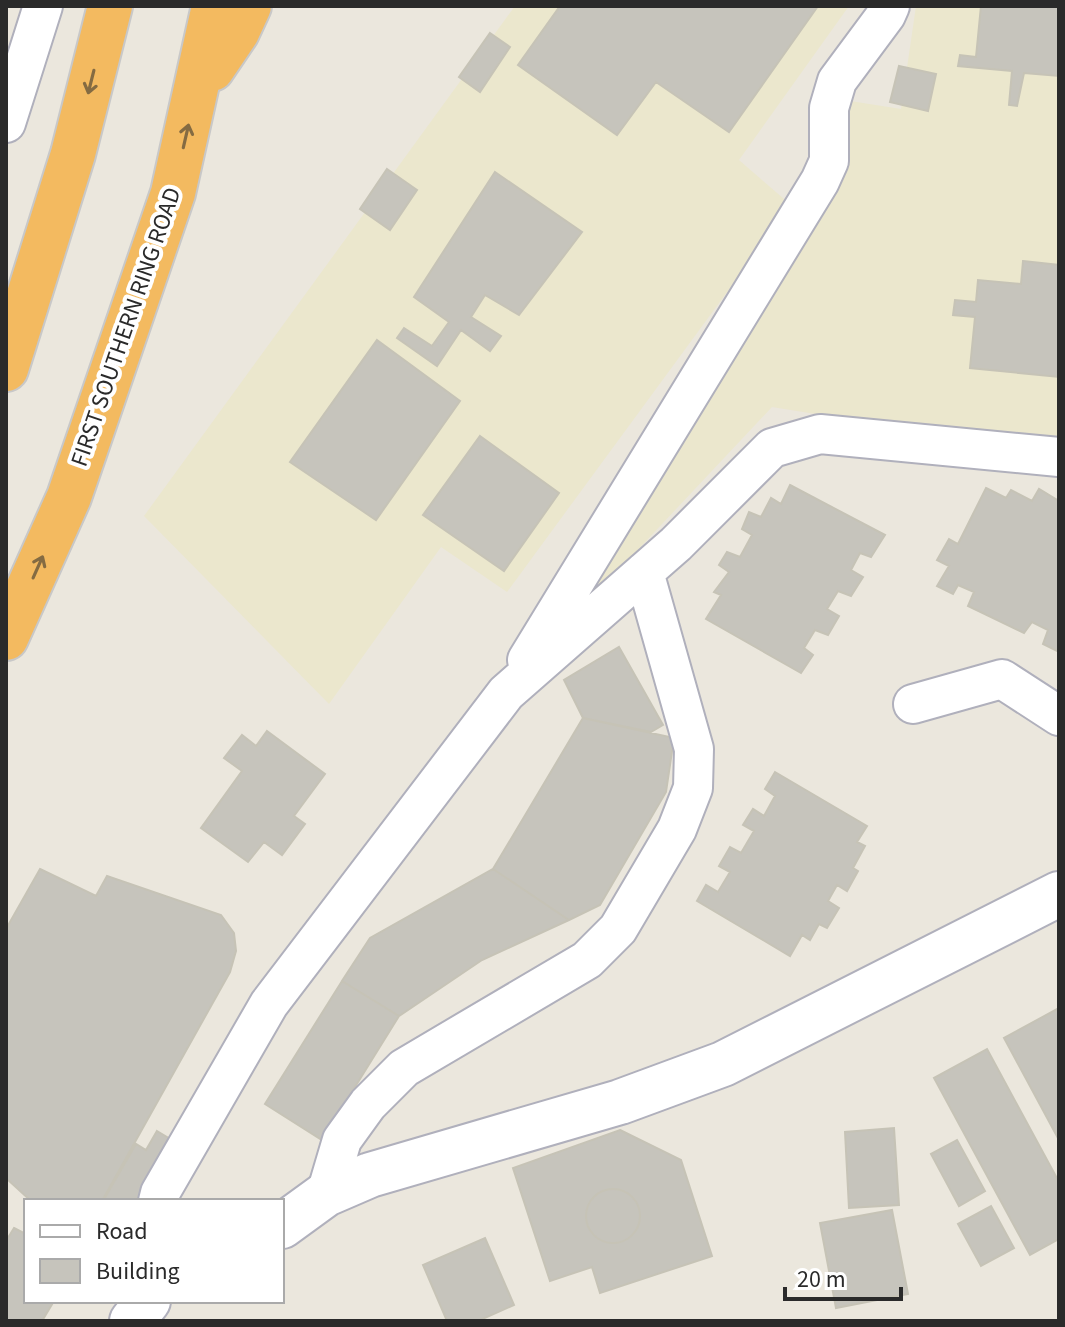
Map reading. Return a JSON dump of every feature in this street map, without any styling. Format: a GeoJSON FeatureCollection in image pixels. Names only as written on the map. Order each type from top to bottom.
{"type":"FeatureCollection","features":[{"type":"Feature","properties":{"kind":"highway"},"geometry":{"type":"LineString","coordinates":[[6,369],[73,154],[110,6]]}},
{"type":"Feature","properties":{"kind":"highway","name":"FIRST SOUTHERN RING ROAD"},"geometry":{"type":"LineString","coordinates":[[6,638],[69,497],[173,193],[214,6]]}},
{"type":"Feature","properties":{"kind":"highway"},"geometry":{"type":"LineString","coordinates":[[196,94],[237,32],[249,6]]}},
{"type":"Feature","properties":{"kind":"street"},"geometry":{"type":"LineString","coordinates":[[6,123],[43,6]]}},
{"type":"Feature","properties":{"kind":"street"},"geometry":{"type":"LineString","coordinates":[[158,1199],[269,1004],[506,693],[820,181],[829,161],[829,108],[837,81],[890,6]]}},
{"type":"Feature","properties":{"kind":"street"},"geometry":{"type":"LineString","coordinates":[[506,693],[676,544],[772,448],[820,434],[1059,457]]}},
{"type":"Feature","properties":{"kind":"street"},"geometry":{"type":"LineString","coordinates":[[326,1194],[342,1140],[368,1104],[404,1068],[587,960],[618,929],[677,829],[693,788],[694,749],[644,572]]}},
{"type":"Feature","properties":{"kind":"street"},"geometry":{"type":"LineString","coordinates":[[913,704],[1002,679],[1059,716]]}},
{"type":"Feature","properties":{"kind":"street"},"geometry":{"type":"LineString","coordinates":[[284,1225],[326,1194],[370,1175],[620,1102],[723,1064],[1059,894]]}},
{"type":"Feature","properties":{"kind":"street"},"geometry":{"type":"LineString","coordinates":[[132,1321],[146,1303]]}},
{"type":"Feature","properties":{"kind":"shaded area"},"geometry":{"type":"Polygon","coordinates":[[[515,6],[849,6],[739,160],[791,205],[507,592],[441,547],[329,704],[144,516],[515,6]]]}},
{"type":"Feature","properties":{"kind":"shaded area"},"geometry":{"type":"Polygon","coordinates":[[[916,6],[1059,6],[1059,443],[847,419],[772,407],[585,606],[575,602],[844,100],[901,109],[916,6]]]}},
{"type":"Feature","properties":{"kind":"building"},"geometry":{"type":"Polygon","coordinates":[[[560,6],[818,6],[729,132],[656,82],[617,135],[518,65],[560,6]]]}},
{"type":"Feature","properties":{"kind":"building"},"geometry":{"type":"Polygon","coordinates":[[[981,6],[1059,6],[1059,76],[1024,73],[1017,106],[1009,105],[1012,71],[958,66],[960,55],[976,57],[981,6]]]}},
{"type":"Feature","properties":{"kind":"building"},"geometry":{"type":"Polygon","coordinates":[[[490,33],[510,47],[480,92],[459,77],[490,33]]]}},
{"type":"Feature","properties":{"kind":"building"},"geometry":{"type":"Polygon","coordinates":[[[899,66],[936,74],[928,111],[890,102],[899,66]]]}},
{"type":"Feature","properties":{"kind":"building"},"geometry":{"type":"Polygon","coordinates":[[[387,169],[417,190],[390,230],[360,209],[387,169]]]}},
{"type":"Feature","properties":{"kind":"building"},"geometry":{"type":"Polygon","coordinates":[[[495,172],[582,232],[519,315],[485,295],[471,317],[501,336],[490,351],[461,330],[437,366],[397,338],[404,328],[432,346],[449,322],[414,297],[495,172]]]}},
{"type":"Feature","properties":{"kind":"building"},"geometry":{"type":"Polygon","coordinates":[[[1023,261],[1059,265],[1059,377],[970,368],[975,317],[953,315],[955,300],[976,302],[978,280],[1021,284],[1023,261]]]}},
{"type":"Feature","properties":{"kind":"building"},"geometry":{"type":"Polygon","coordinates":[[[377,340],[460,401],[376,520],[290,462],[377,340]]]}},
{"type":"Feature","properties":{"kind":"building"},"geometry":{"type":"Polygon","coordinates":[[[480,436],[559,493],[504,571],[423,515],[480,436]]]}},
{"type":"Feature","properties":{"kind":"building"},"geometry":{"type":"Polygon","coordinates":[[[790,485],[885,535],[871,557],[860,553],[851,570],[863,577],[851,596],[838,591],[827,609],[839,616],[828,635],[815,630],[804,648],[813,655],[801,673],[706,619],[721,595],[714,592],[729,572],[719,565],[727,552],[740,557],[752,535],[742,529],[749,512],[761,517],[771,498],[781,504],[790,485]]]}},
{"type":"Feature","properties":{"kind":"building"},"geometry":{"type":"Polygon","coordinates":[[[986,488],[1006,498],[1011,490],[1032,501],[1039,489],[1059,501],[1059,652],[1043,644],[1048,630],[1032,622],[1024,633],[968,606],[974,592],[958,585],[953,594],[937,586],[949,566],[937,560],[949,539],[958,544],[986,488]]]}},
{"type":"Feature","properties":{"kind":"building"},"geometry":{"type":"Polygon","coordinates":[[[619,647],[663,725],[651,732],[583,718],[564,680],[619,647]]]}},
{"type":"Feature","properties":{"kind":"building"},"geometry":{"type":"Polygon","coordinates":[[[583,718],[674,738],[666,792],[600,905],[569,920],[493,869],[583,718]]]}},
{"type":"Feature","properties":{"kind":"building"},"geometry":{"type":"Polygon","coordinates":[[[267,731],[325,774],[294,816],[305,824],[282,855],[264,842],[248,862],[201,828],[242,771],[224,758],[242,735],[256,746],[267,731]]]}},
{"type":"Feature","properties":{"kind":"building"},"geometry":{"type":"Polygon","coordinates":[[[775,772],[867,826],[857,842],[865,846],[853,868],[858,871],[847,891],[837,885],[828,901],[839,908],[827,928],[819,924],[810,940],[802,935],[790,956],[697,901],[706,885],[718,892],[730,872],[719,866],[730,847],[741,853],[754,831],[743,825],[753,809],[764,816],[775,796],[765,789],[775,772]]]}},
{"type":"Feature","properties":{"kind":"building"},"geometry":{"type":"Polygon","coordinates":[[[40,869],[96,896],[107,876],[221,915],[234,933],[236,951],[230,972],[103,1199],[29,1199],[6,1178],[6,929],[40,869]]]}},
{"type":"Feature","properties":{"kind":"building"},"geometry":{"type":"Polygon","coordinates":[[[493,869],[569,920],[482,960],[399,1016],[342,981],[370,938],[493,869]]]}},
{"type":"Feature","properties":{"kind":"building"},"geometry":{"type":"Polygon","coordinates":[[[342,981],[399,1016],[322,1140],[265,1104],[342,981]]]}},
{"type":"Feature","properties":{"kind":"building"},"geometry":{"type":"Polygon","coordinates":[[[1059,1008],[1059,1140],[1004,1038],[1059,1008]]]}},
{"type":"Feature","properties":{"kind":"building"},"geometry":{"type":"Polygon","coordinates":[[[987,1049],[1059,1182],[1059,1239],[1030,1255],[934,1078],[987,1049]]]}},
{"type":"Feature","properties":{"kind":"building"},"geometry":{"type":"Polygon","coordinates":[[[894,1128],[899,1205],[849,1208],[845,1132],[894,1128]]]}},
{"type":"Feature","properties":{"kind":"building"},"geometry":{"type":"Polygon","coordinates":[[[620,1130],[681,1160],[712,1256],[600,1293],[592,1267],[550,1281],[513,1168],[620,1130]]]}},
{"type":"Feature","properties":{"kind":"building"},"geometry":{"type":"Polygon","coordinates":[[[157,1131],[177,1143],[144,1199],[104,1199],[136,1144],[146,1150],[157,1131]]]}},
{"type":"Feature","properties":{"kind":"building"},"geometry":{"type":"Polygon","coordinates":[[[957,1140],[985,1191],[959,1206],[931,1154],[957,1140]]]}},
{"type":"Feature","properties":{"kind":"building"},"geometry":{"type":"Polygon","coordinates":[[[613,1189],[632,1197],[640,1216],[632,1235],[613,1243],[594,1235],[586,1216],[594,1197],[613,1189]]]}},
{"type":"Feature","properties":{"kind":"building"},"geometry":{"type":"Polygon","coordinates":[[[991,1206],[1014,1248],[981,1266],[958,1224],[991,1206]]]}},
{"type":"Feature","properties":{"kind":"building"},"geometry":{"type":"Polygon","coordinates":[[[892,1210],[908,1294],[836,1308],[820,1223],[892,1210]]]}},
{"type":"Feature","properties":{"kind":"building"},"geometry":{"type":"Polygon","coordinates":[[[14,1228],[24,1233],[24,1303],[53,1303],[42,1321],[6,1321],[6,1241],[14,1228]]]}},
{"type":"Feature","properties":{"kind":"building"},"geometry":{"type":"Polygon","coordinates":[[[485,1238],[514,1305],[478,1321],[447,1321],[423,1265],[485,1238]]]}}]}
